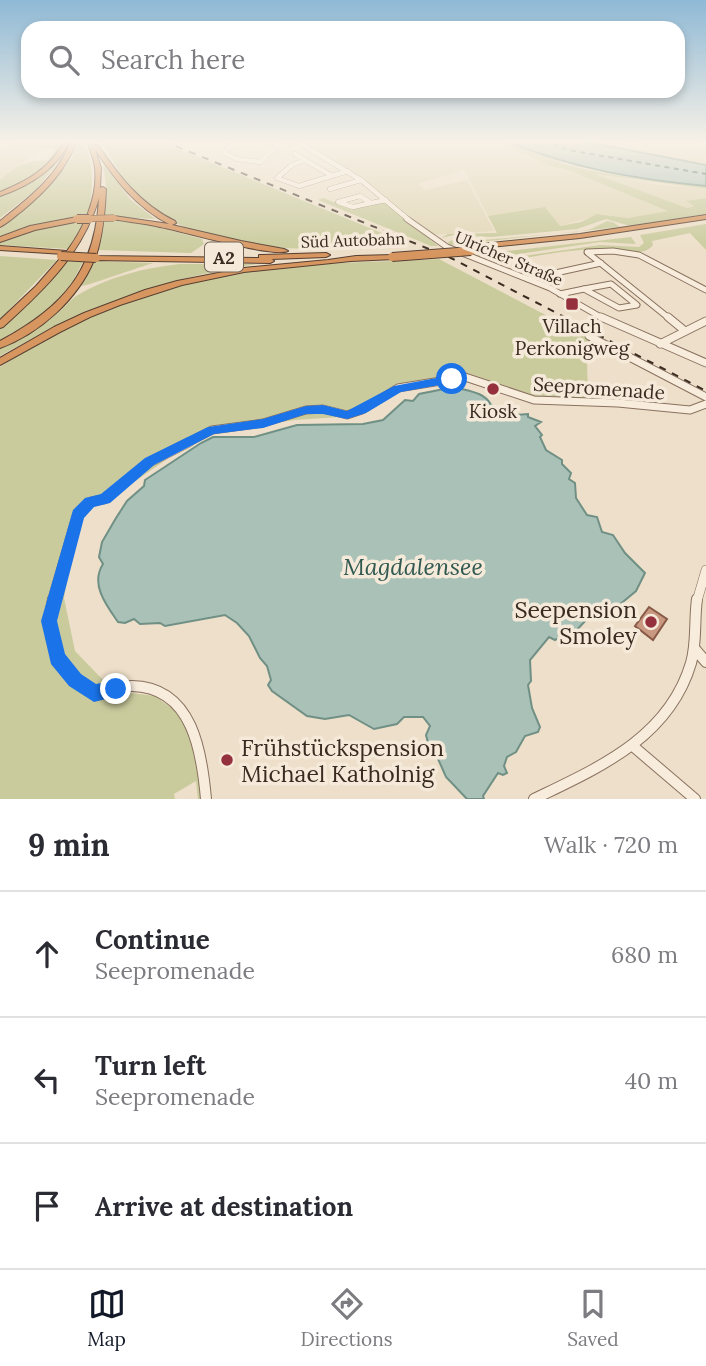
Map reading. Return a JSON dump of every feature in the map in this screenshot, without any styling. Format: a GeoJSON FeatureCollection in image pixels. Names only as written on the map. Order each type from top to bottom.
{"type":"FeatureCollection","features":[{"type":"Feature","properties":{"kind":"highway"},"geometry":{"type":"LineString","coordinates":[[0,194],[33,178]]}},
{"type":"Feature","properties":{"kind":"highway"},"geometry":{"type":"LineString","coordinates":[[0,225],[53,178]]}},
{"type":"Feature","properties":{"kind":"highway"},"geometry":{"type":"LineString","coordinates":[[0,326],[35,292],[90,216],[99,178]]}},
{"type":"Feature","properties":{"kind":"highway"},"geometry":{"type":"LineString","coordinates":[[0,345],[47,317],[77,287],[90,260],[100,226],[103,207],[100,178]]}},
{"type":"Feature","properties":{"kind":"highway"},"geometry":{"type":"LineString","coordinates":[[118,178],[139,203],[167,221],[207,237]]}},
{"type":"Feature","properties":{"kind":"highway"},"geometry":{"type":"LineString","coordinates":[[0,240],[43,226],[77,219],[114,218],[155,224],[256,247],[353,256]]}},
{"type":"Feature","properties":{"kind":"highway","name":"Süd Autobahn"},"geometry":{"type":"LineString","coordinates":[[0,250],[242,261],[387,255],[583,240],[706,219]]}},
{"type":"Feature","properties":{"kind":"highway","name":"Süd Autobahn"},"geometry":{"type":"LineString","coordinates":[[467,250],[706,219]]}},
{"type":"Feature","properties":{"kind":"highway"},"geometry":{"type":"LineString","coordinates":[[0,362],[72,322],[155,290],[241,270],[353,256]]}},
{"type":"Feature","properties":{"kind":"street"},"geometry":{"type":"LineString","coordinates":[[278,178],[299,186],[324,178]]}},
{"type":"Feature","properties":{"kind":"street","name":"Ulricher Straße"},"geometry":{"type":"LineString","coordinates":[[359,178],[447,247],[527,279],[611,323],[706,363]]}},
{"type":"Feature","properties":{"kind":"street"},"geometry":{"type":"LineString","coordinates":[[330,189],[361,180]]}},
{"type":"Feature","properties":{"kind":"street"},"geometry":{"type":"LineString","coordinates":[[370,203],[360,196],[338,202],[353,207],[386,200]]}},
{"type":"Feature","properties":{"kind":"street"},"geometry":{"type":"LineString","coordinates":[[685,331],[587,252],[613,251],[639,255],[706,290]]}},
{"type":"Feature","properties":{"kind":"street"},"geometry":{"type":"LineString","coordinates":[[527,279],[601,263]]}},
{"type":"Feature","properties":{"kind":"street"},"geometry":{"type":"LineString","coordinates":[[560,294],[584,289],[611,284],[637,304],[619,308],[584,289]]}},
{"type":"Feature","properties":{"kind":"street"},"geometry":{"type":"LineString","coordinates":[[660,344],[706,321]]}},
{"type":"Feature","properties":{"kind":"street"},"geometry":{"type":"LineString","coordinates":[[589,336],[706,397]]}},
{"type":"Feature","properties":{"kind":"street","name":"Seepromenade"},"geometry":{"type":"LineString","coordinates":[[206,799],[200,756],[192,727],[176,706],[162,695],[132,686],[94,693],[75,680],[57,658],[49,621],[78,515],[90,502],[105,499],[150,462],[212,430],[263,423],[306,410],[347,415],[362,410],[398,388],[452,379],[478,379],[534,400],[618,403],[690,410],[706,404]]}},
{"type":"Feature","properties":{"kind":"street"},"geometry":{"type":"LineString","coordinates":[[534,799],[634,747],[664,718],[679,694],[691,664],[698,594],[706,570]]}},
{"type":"Feature","properties":{"kind":"street"},"geometry":{"type":"LineString","coordinates":[[694,648],[706,662]]}},
{"type":"Feature","properties":{"kind":"street"},"geometry":{"type":"LineString","coordinates":[[634,747],[695,799]]}},
{"type":"Feature","properties":{"kind":"shaded area"},"geometry":{"type":"Polygon","coordinates":[[[360,178],[436,178],[417,184],[425,190],[467,180],[494,231],[430,235],[360,178]]]}},
{"type":"Feature","properties":{"kind":"shaded area"},"geometry":{"type":"Polygon","coordinates":[[[468,178],[588,178],[669,211],[628,218],[603,214],[559,226],[545,207],[488,216],[468,178]]]}},
{"type":"Feature","properties":{"kind":"shaded area"},"geometry":{"type":"Polygon","coordinates":[[[605,178],[706,189],[706,198],[688,201],[695,206],[687,208],[605,178]]]}},
{"type":"Feature","properties":{"kind":"green space"},"geometry":{"type":"Polygon","coordinates":[[[2,178],[29,178],[0,191],[2,178]]]}},
{"type":"Feature","properties":{"kind":"green space"},"geometry":{"type":"Polygon","coordinates":[[[45,178],[36,190],[0,218],[0,195],[33,179],[45,178]]]}},
{"type":"Feature","properties":{"kind":"green space"},"geometry":{"type":"Polygon","coordinates":[[[57,178],[91,178],[88,217],[26,227],[0,237],[0,229],[57,178]]]}},
{"type":"Feature","properties":{"kind":"green space"},"geometry":{"type":"Polygon","coordinates":[[[105,178],[114,178],[131,200],[155,219],[104,216],[107,193],[105,178]]]}},
{"type":"Feature","properties":{"kind":"green space"},"geometry":{"type":"Polygon","coordinates":[[[249,178],[408,246],[305,249],[232,241],[198,232],[167,218],[140,199],[124,179],[249,178]]]}},
{"type":"Feature","properties":{"kind":"green space"},"geometry":{"type":"Polygon","coordinates":[[[588,178],[607,178],[687,208],[694,206],[686,201],[706,198],[706,214],[630,226],[606,219],[577,229],[491,237],[454,235],[441,238],[448,234],[497,233],[488,216],[545,207],[560,226],[581,222],[597,214],[628,218],[668,211],[588,178]]]}},
{"type":"Feature","properties":{"kind":"green space"},"geometry":{"type":"Polygon","coordinates":[[[627,178],[706,186],[706,189],[627,178]]]}},
{"type":"Feature","properties":{"kind":"green space"},"geometry":{"type":"Polygon","coordinates":[[[323,198],[347,207],[386,202],[438,246],[431,246],[318,200],[323,198]]]}},
{"type":"Feature","properties":{"kind":"green space"},"geometry":{"type":"Polygon","coordinates":[[[86,220],[69,249],[0,245],[0,242],[32,231],[86,220]]]}},
{"type":"Feature","properties":{"kind":"green space"},"geometry":{"type":"Polygon","coordinates":[[[105,220],[148,224],[202,239],[204,244],[191,253],[98,250],[105,220]]]}},
{"type":"Feature","properties":{"kind":"green space"},"geometry":{"type":"Polygon","coordinates":[[[607,221],[620,227],[581,231],[607,221]]]}},
{"type":"Feature","properties":{"kind":"green space"},"geometry":{"type":"Polygon","coordinates":[[[706,224],[706,250],[690,233],[652,241],[653,245],[641,252],[602,249],[554,253],[492,264],[489,261],[600,245],[639,247],[644,243],[640,235],[706,224]]]}},
{"type":"Feature","properties":{"kind":"green space"},"geometry":{"type":"Polygon","coordinates":[[[556,234],[450,245],[448,242],[457,238],[482,240],[556,234]]]}},
{"type":"Feature","properties":{"kind":"green space"},"geometry":{"type":"Polygon","coordinates":[[[631,237],[636,244],[600,242],[491,258],[474,255],[631,237]]]}},
{"type":"Feature","properties":{"kind":"green space"},"geometry":{"type":"Polygon","coordinates":[[[0,256],[57,260],[0,319],[0,256]]]}},
{"type":"Feature","properties":{"kind":"green space"},"geometry":{"type":"Polygon","coordinates":[[[439,259],[595,341],[568,353],[587,361],[588,399],[527,395],[474,376],[414,383],[355,416],[295,420],[210,433],[193,441],[111,498],[92,506],[83,515],[76,532],[64,598],[75,651],[103,680],[123,692],[155,696],[182,716],[198,755],[203,799],[198,799],[196,781],[174,794],[175,799],[0,799],[0,367],[49,338],[101,313],[155,293],[210,278],[295,266],[439,259]]]}},
{"type":"Feature","properties":{"kind":"green space"},"geometry":{"type":"Polygon","coordinates":[[[65,261],[83,261],[68,289],[49,309],[0,341],[0,328],[29,302],[65,261]]]}},
{"type":"Feature","properties":{"kind":"green space"},"geometry":{"type":"Polygon","coordinates":[[[94,261],[154,263],[80,286],[94,261]]]}},
{"type":"Feature","properties":{"kind":"green space"},"geometry":{"type":"Polygon","coordinates":[[[180,264],[257,264],[188,278],[124,297],[63,323],[0,356],[0,348],[36,329],[88,289],[126,274],[180,264]]]}},
{"type":"Feature","properties":{"kind":"water"},"geometry":{"type":"Polygon","coordinates":[[[645,178],[706,178],[706,186],[645,178]]]}},
{"type":"Feature","properties":{"kind":"water","name":"Magdalensee"},"geometry":{"type":"Polygon","coordinates":[[[454,387],[480,395],[500,409],[509,408],[515,415],[528,414],[528,417],[541,422],[535,426],[542,435],[540,437],[546,450],[562,460],[562,464],[571,473],[569,479],[575,483],[576,498],[587,515],[597,517],[602,532],[613,535],[625,553],[645,573],[636,591],[612,611],[609,608],[603,613],[604,617],[597,620],[587,619],[573,634],[568,632],[555,640],[549,637],[530,660],[531,681],[528,685],[532,708],[540,727],[538,732],[525,736],[516,752],[507,757],[504,766],[507,773],[498,773],[483,796],[484,799],[467,799],[446,777],[435,752],[429,747],[426,735],[430,726],[423,717],[404,717],[397,724],[374,729],[349,715],[325,719],[307,716],[272,691],[268,685],[271,680],[267,666],[249,636],[225,615],[165,626],[160,623],[140,624],[134,619],[125,623],[118,622],[101,594],[98,579],[103,564],[99,557],[102,542],[127,501],[144,486],[145,480],[201,443],[213,437],[254,437],[297,425],[363,424],[383,420],[405,400],[413,401],[419,394],[454,387]]]}},
{"type":"Feature","properties":{"kind":"building","name":"Seepension Smoley"},"geometry":{"type":"Polygon","coordinates":[[[649,607],[667,619],[653,640],[635,626],[649,607]]]}},
{"type":"Feature","properties":{"kind":"railway"},"geometry":{"type":"LineString","coordinates":[[255,178],[451,258],[706,391]]}},
{"type":"Feature","properties":{"kind":"place","name":"Villach Perkonigweg"},"geometry":{"type":"Point","coordinates":[572,304]}},
{"type":"Feature","properties":{"kind":"place","name":"Kiosk"},"geometry":{"type":"Point","coordinates":[493,389]}},
{"type":"Feature","properties":{"kind":"place","name":"Seepension Smoley"},"geometry":{"type":"Point","coordinates":[651,622]}},
{"type":"Feature","properties":{"kind":"place","name":"Frühstückspension Michael Katholnig"},"geometry":{"type":"Point","coordinates":[227,760]}},
{"type":"Feature","properties":{"kind":"route"},"geometry":{"type":"LineString","coordinates":[[116,689],[94,693],[84,688],[65,670],[57,658],[49,621],[78,515],[90,502],[105,499],[150,462],[182,443],[212,430],[249,426],[306,410],[316,409],[347,415],[374,404],[398,388],[452,379]]}}]}
